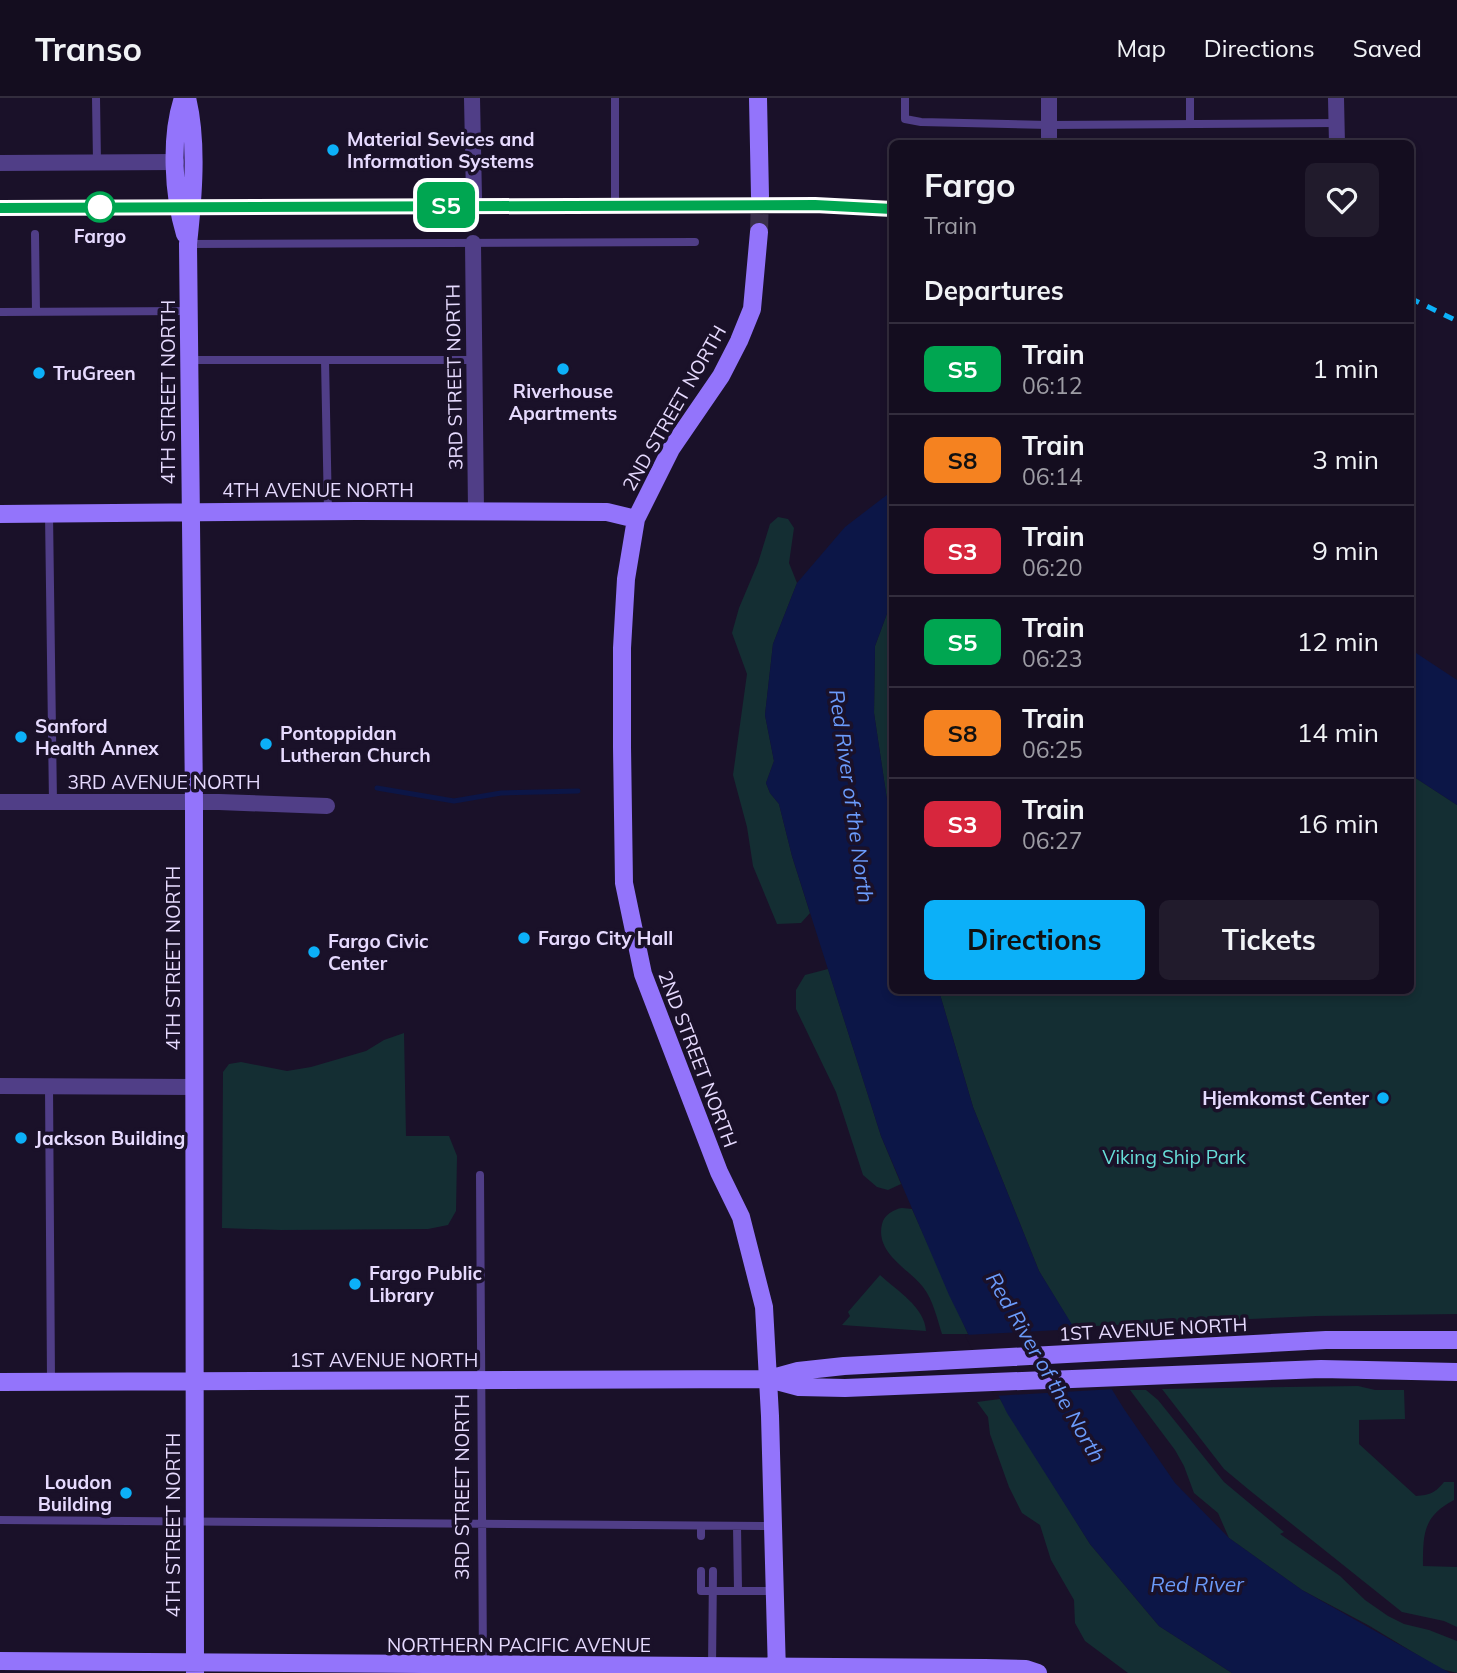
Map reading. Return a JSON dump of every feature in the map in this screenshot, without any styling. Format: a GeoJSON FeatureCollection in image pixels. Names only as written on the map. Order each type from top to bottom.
{"type":"FeatureCollection","features":[{"type":"Feature","properties":{"kind":"street","name":"4TH STREET NORTH"},"geometry":{"type":"LineString","coordinates":[[185,98],[177,116],[176,162],[177,208],[188,244]]}},
{"type":"Feature","properties":{"kind":"street","name":"4TH STREET NORTH"},"geometry":{"type":"LineString","coordinates":[[185,98],[191,116],[192,161],[192,208],[188,244],[194,803],[195,1668]]}},
{"type":"Feature","properties":{"kind":"street"},"geometry":{"type":"LineString","coordinates":[[472,98],[474,197]]}},
{"type":"Feature","properties":{"kind":"street"},"geometry":{"type":"LineString","coordinates":[[758,98],[760,196]]}},
{"type":"Feature","properties":{"kind":"street"},"geometry":{"type":"LineString","coordinates":[[1049,98],[1049,140]]}},
{"type":"Feature","properties":{"kind":"street"},"geometry":{"type":"LineString","coordinates":[[1336,98],[1338,140]]}},
{"type":"Feature","properties":{"kind":"street"},"geometry":{"type":"LineString","coordinates":[[0,163],[176,162]]}},
{"type":"Feature","properties":{"kind":"street","name":"2ND STREET NORTH"},"geometry":{"type":"LineString","coordinates":[[759,232],[752,309],[740,341],[721,376],[671,449],[636,519],[626,579],[622,648],[624,883],[643,974],[719,1172],[741,1217],[764,1307],[769,1378],[777,1670]]}},
{"type":"Feature","properties":{"kind":"street","name":"3RD STREET NORTH"},"geometry":{"type":"LineString","coordinates":[[473,243],[477,511]]}},
{"type":"Feature","properties":{"kind":"street","name":"4TH AVENUE NORTH"},"geometry":{"type":"LineString","coordinates":[[0,514],[607,512],[636,519]]}},
{"type":"Feature","properties":{"kind":"street","name":"3RD AVENUE NORTH"},"geometry":{"type":"LineString","coordinates":[[0,802],[327,806]]}},
{"type":"Feature","properties":{"kind":"street"},"geometry":{"type":"LineString","coordinates":[[0,1086],[194,1087]]}},
{"type":"Feature","properties":{"kind":"street","name":"1ST AVENUE NORTH"},"geometry":{"type":"LineString","coordinates":[[0,1382],[769,1378],[798,1371],[844,1366],[1326,1340],[1457,1340]]}},
{"type":"Feature","properties":{"kind":"street","name":"1ST AVENUE NORTH"},"geometry":{"type":"LineString","coordinates":[[769,1378],[799,1387],[845,1388],[1321,1369],[1457,1372]]}},
{"type":"Feature","properties":{"kind":"street","name":"NORTHERN PACIFIC AVENUE"},"geometry":{"type":"LineString","coordinates":[[0,1661],[24,1667],[712,1667],[750,1670],[1026,1669],[1038,1673]]}},
{"type":"Feature","properties":{"kind":"lane"},"geometry":{"type":"LineString","coordinates":[[96,98],[97,162]]}},
{"type":"Feature","properties":{"kind":"lane"},"geometry":{"type":"LineString","coordinates":[[615,98],[615,199]]}},
{"type":"Feature","properties":{"kind":"lane"},"geometry":{"type":"LineString","coordinates":[[905,98],[905,119],[1049,125],[1336,123]]}},
{"type":"Feature","properties":{"kind":"lane"},"geometry":{"type":"LineString","coordinates":[[1190,98],[1190,124]]}},
{"type":"Feature","properties":{"kind":"lane"},"geometry":{"type":"LineString","coordinates":[[36,234],[36,312]]}},
{"type":"Feature","properties":{"kind":"lane"},"geometry":{"type":"LineString","coordinates":[[188,244],[695,242]]}},
{"type":"Feature","properties":{"kind":"lane"},"geometry":{"type":"LineString","coordinates":[[0,312],[189,311]]}},
{"type":"Feature","properties":{"kind":"lane"},"geometry":{"type":"LineString","coordinates":[[189,360],[475,360]]}},
{"type":"Feature","properties":{"kind":"lane"},"geometry":{"type":"LineString","coordinates":[[325,360],[328,512]]}},
{"type":"Feature","properties":{"kind":"lane"},"geometry":{"type":"LineString","coordinates":[[49,514],[53,803]]}},
{"type":"Feature","properties":{"kind":"lane"},"geometry":{"type":"LineString","coordinates":[[49,1086],[51,1382]]}},
{"type":"Feature","properties":{"kind":"lane","name":"3RD STREET NORTH"},"geometry":{"type":"LineString","coordinates":[[480,1175],[483,1669]]}},
{"type":"Feature","properties":{"kind":"lane"},"geometry":{"type":"LineString","coordinates":[[0,1520],[774,1526]]}},
{"type":"Feature","properties":{"kind":"lane"},"geometry":{"type":"LineString","coordinates":[[701,1526],[701,1536]]}},
{"type":"Feature","properties":{"kind":"lane"},"geometry":{"type":"LineString","coordinates":[[713,1536],[714,1526]]}},
{"type":"Feature","properties":{"kind":"lane"},"geometry":{"type":"LineString","coordinates":[[737,1526],[738,1590]]}},
{"type":"Feature","properties":{"kind":"lane"},"geometry":{"type":"LineString","coordinates":[[701,1571],[701,1591],[774,1591]]}},
{"type":"Feature","properties":{"kind":"lane"},"geometry":{"type":"LineString","coordinates":[[712,1667],[713,1571]]}},
{"type":"Feature","properties":{"kind":"green space"},"geometry":{"type":"Polygon","coordinates":[[[778,517],[788,519],[794,528],[789,563],[797,583],[773,644],[765,715],[774,761],[766,783],[779,804],[810,913],[801,923],[777,924],[753,866],[747,827],[733,775],[747,674],[732,633],[770,524],[778,517]]]}},
{"type":"Feature","properties":{"kind":"green space"},"geometry":{"type":"Polygon","coordinates":[[[889,608],[889,813],[874,713],[875,646],[889,608]]]}},
{"type":"Feature","properties":{"kind":"green space","name":"Viking Ship Park"},"geometry":{"type":"Polygon","coordinates":[[[1414,777],[1457,805],[1457,1314],[1316,1316],[1073,1327],[1039,1271],[973,1107],[940,994],[1414,994],[1414,777]]]}},
{"type":"Feature","properties":{"kind":"green space"},"geometry":{"type":"Polygon","coordinates":[[[828,969],[881,1136],[901,1184],[888,1190],[877,1187],[863,1175],[836,1092],[796,1009],[796,990],[805,975],[828,969]]]}},
{"type":"Feature","properties":{"kind":"green space"},"geometry":{"type":"Polygon","coordinates":[[[404,1033],[406,1136],[449,1136],[457,1156],[456,1211],[448,1225],[428,1229],[222,1228],[223,1072],[229,1064],[241,1062],[287,1071],[311,1067],[366,1051],[384,1040],[404,1033]]]}},
{"type":"Feature","properties":{"kind":"green space"},"geometry":{"type":"Polygon","coordinates":[[[902,1208],[912,1209],[968,1334],[942,1334],[926,1292],[883,1244],[883,1221],[890,1213],[902,1208]]]}},
{"type":"Feature","properties":{"kind":"green space"},"geometry":{"type":"Polygon","coordinates":[[[880,1275],[921,1314],[926,1331],[842,1325],[850,1316],[848,1312],[880,1275]]]}},
{"type":"Feature","properties":{"kind":"green space"},"geometry":{"type":"Polygon","coordinates":[[[1358,1386],[1375,1390],[1404,1390],[1405,1419],[1359,1420],[1359,1444],[1416,1496],[1432,1493],[1444,1482],[1454,1482],[1454,1500],[1436,1513],[1427,1527],[1423,1544],[1423,1566],[1457,1567],[1457,1627],[1444,1621],[1402,1612],[1248,1489],[1224,1469],[1162,1389],[1358,1386]]]}},
{"type":"Feature","properties":{"kind":"green space"},"geometry":{"type":"Polygon","coordinates":[[[1130,1390],[1146,1390],[1158,1400],[1224,1482],[1284,1532],[1280,1534],[1340,1576],[1365,1600],[1404,1624],[1457,1641],[1457,1673],[1441,1669],[1368,1625],[1302,1590],[1229,1538],[1218,1513],[1194,1493],[1175,1450],[1130,1390]]]}},
{"type":"Feature","properties":{"kind":"green space"},"geometry":{"type":"Polygon","coordinates":[[[1000,1399],[1090,1544],[1159,1626],[1232,1673],[1128,1673],[1085,1641],[1075,1623],[1074,1600],[1051,1560],[1040,1525],[1022,1513],[1009,1487],[990,1434],[988,1417],[977,1402],[1000,1399]]]}},
{"type":"Feature","properties":{"kind":"water","name":"Red River"},"geometry":{"type":"Polygon","coordinates":[[[889,493],[889,608],[875,646],[874,713],[889,813],[889,994],[940,994],[973,1107],[1039,1271],[1124,1409],[1175,1483],[1229,1538],[1302,1590],[1450,1673],[1232,1673],[1159,1626],[1090,1544],[1007,1413],[949,1295],[881,1136],[792,856],[779,804],[766,783],[774,761],[765,715],[773,644],[797,583],[845,527],[889,493]]]}},
{"type":"Feature","properties":{"kind":"water"},"geometry":{"type":"Polygon","coordinates":[[[1414,652],[1457,680],[1457,805],[1414,777],[1414,652]]]}},
{"type":"Feature","properties":{"kind":"pier"},"geometry":{"type":"Polygon","coordinates":[[[1079,1329],[1115,1389],[994,1396],[965,1335],[1079,1329]]]}},
{"type":"Feature","properties":{"kind":"waterway"},"geometry":{"type":"LineString","coordinates":[[377,788],[454,801],[501,793],[578,791]]}},
{"type":"Feature","properties":{"kind":"tunnel"},"geometry":{"type":"LineString","coordinates":[[759,232],[760,196]]}},
{"type":"Feature","properties":{"kind":"railway"},"geometry":{"type":"LineString","coordinates":[[0,208],[815,205],[889,209]]}},
{"type":"Feature","properties":{"kind":"railway"},"geometry":{"type":"LineString","coordinates":[[1414,300],[1457,321]]}},
{"type":"Feature","properties":{"kind":"train","name":"S5"},"geometry":{"type":"LineString","coordinates":[[0,208],[815,205],[889,209]]}},
{"type":"Feature","properties":{"kind":"place","name":"Material Sevices and Information Systems"},"geometry":{"type":"Point","coordinates":[333,150]}},
{"type":"Feature","properties":{"kind":"place","name":"Fargo"},"geometry":{"type":"Point","coordinates":[100,207]}},
{"type":"Feature","properties":{"kind":"place","name":"Riverhouse Apartments"},"geometry":{"type":"Point","coordinates":[563,369]}},
{"type":"Feature","properties":{"kind":"place","name":"TruGreen"},"geometry":{"type":"Point","coordinates":[39,373]}},
{"type":"Feature","properties":{"kind":"place","name":"Sanford Health Annex"},"geometry":{"type":"Point","coordinates":[21,737]}},
{"type":"Feature","properties":{"kind":"place","name":"Pontoppidan Lutheran Church"},"geometry":{"type":"Point","coordinates":[266,744]}},
{"type":"Feature","properties":{"kind":"place","name":"Fargo City Hall"},"geometry":{"type":"Point","coordinates":[524,938]}},
{"type":"Feature","properties":{"kind":"place","name":"Fargo Civic Center"},"geometry":{"type":"Point","coordinates":[314,952]}},
{"type":"Feature","properties":{"kind":"place","name":"Hjemkomst Center"},"geometry":{"type":"Point","coordinates":[1383,1098]}},
{"type":"Feature","properties":{"kind":"place","name":"Jackson Building"},"geometry":{"type":"Point","coordinates":[21,1138]}},
{"type":"Feature","properties":{"kind":"place","name":"Fargo Public Library"},"geometry":{"type":"Point","coordinates":[355,1284]}},
{"type":"Feature","properties":{"kind":"place","name":"Loudon Building"},"geometry":{"type":"Point","coordinates":[126,1493]}},
{"type":"Feature","properties":{"kind":"water label","name":"Red River of the North"},"geometry":{"type":"Point","coordinates":[852,796]}},
{"type":"Feature","properties":{"kind":"water label","name":"Red River of the North"},"geometry":{"type":"Point","coordinates":[1046,1367]}}]}
